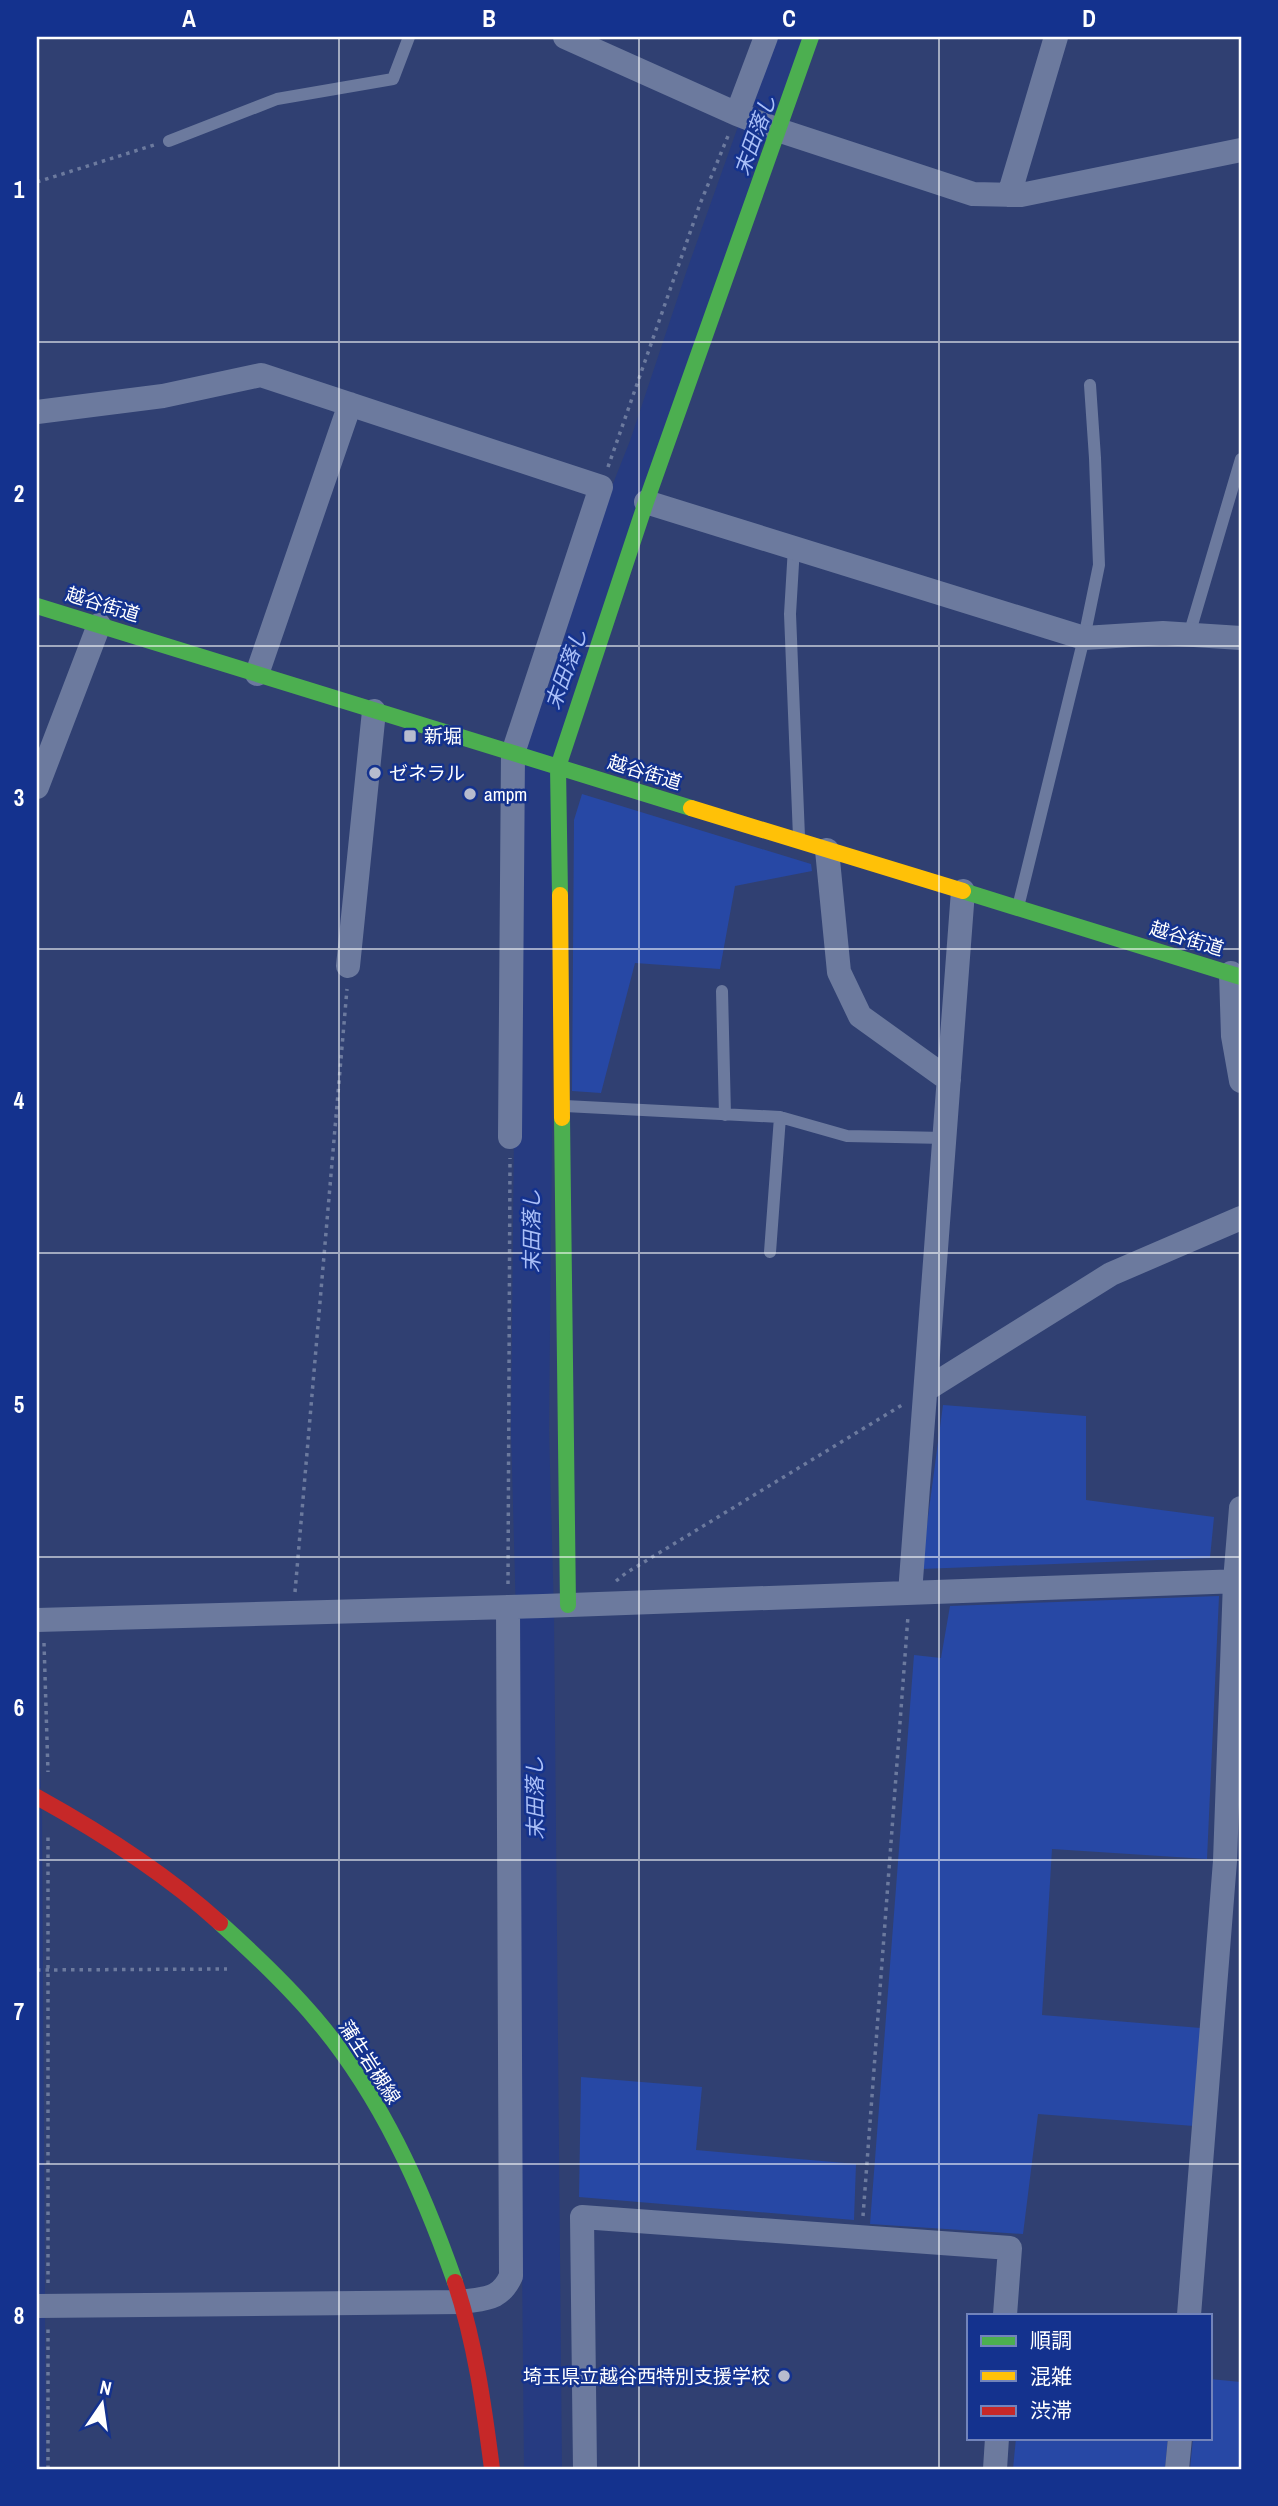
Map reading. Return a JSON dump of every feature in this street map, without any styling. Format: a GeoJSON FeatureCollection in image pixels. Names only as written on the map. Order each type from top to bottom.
{"type":"FeatureCollection","features":[{"type":"Feature","properties":{"kind":"street"},"geometry":{"type":"LineString","coordinates":[[565,37],[778,130],[973,194],[1021,195],[1241,150]]}},
{"type":"Feature","properties":{"kind":"street"},"geometry":{"type":"LineString","coordinates":[[737,114],[766,37]]}},
{"type":"Feature","properties":{"kind":"street"},"geometry":{"type":"LineString","coordinates":[[579,1605],[562,1105],[558,767],[646,502],[811,37]]}},
{"type":"Feature","properties":{"kind":"street"},"geometry":{"type":"LineString","coordinates":[[1009,195],[1056,37]]}},
{"type":"Feature","properties":{"kind":"street"},"geometry":{"type":"LineString","coordinates":[[37,412],[163,396],[261,375],[601,486],[513,753],[510,1137]]}},
{"type":"Feature","properties":{"kind":"street"},"geometry":{"type":"LineString","coordinates":[[257,674],[349,404]]}},
{"type":"Feature","properties":{"kind":"street"},"geometry":{"type":"LineString","coordinates":[[646,502],[1084,638],[1163,634],[1241,638]]}},
{"type":"Feature","properties":{"kind":"street","name":"越谷街道"},"geometry":{"type":"LineString","coordinates":[[37,606],[1236,975]]}},
{"type":"Feature","properties":{"kind":"street"},"geometry":{"type":"LineString","coordinates":[[37,787],[99,625]]}},
{"type":"Feature","properties":{"kind":"street"},"geometry":{"type":"LineString","coordinates":[[348,966],[374,711]]}},
{"type":"Feature","properties":{"kind":"street"},"geometry":{"type":"LineString","coordinates":[[827,850],[839,972],[860,1016],[949,1080]]}},
{"type":"Feature","properties":{"kind":"street"},"geometry":{"type":"LineString","coordinates":[[910,1593],[963,891]]}},
{"type":"Feature","properties":{"kind":"street"},"geometry":{"type":"LineString","coordinates":[[1236,975],[1233,1036],[1241,1081]]}},
{"type":"Feature","properties":{"kind":"street"},"geometry":{"type":"LineString","coordinates":[[927,1389],[1111,1273],[1241,1218]]}},
{"type":"Feature","properties":{"kind":"street"},"geometry":{"type":"LineString","coordinates":[[1189,2314],[1233,1863],[1241,1508]]}},
{"type":"Feature","properties":{"kind":"street"},"geometry":{"type":"LineString","coordinates":[[40,1620],[579,1605],[1238,1581]]}},
{"type":"Feature","properties":{"kind":"street"},"geometry":{"type":"LineString","coordinates":[[43,2306],[462,2302],[495,2296],[506,2288],[511,2276],[508,1607]]}},
{"type":"Feature","properties":{"kind":"street","name":"蒲生岩槻線"},"geometry":{"type":"LineString","coordinates":[[43,1800],[134,1856],[189,1895],[316,2019],[349,2064],[414,2176],[444,2249],[462,2302],[488,2424],[492,2469]]}},
{"type":"Feature","properties":{"kind":"street"},"geometry":{"type":"LineString","coordinates":[[585,2469],[582,2217],[1010,2248],[1005,2314]]}},
{"type":"Feature","properties":{"kind":"street"},"geometry":{"type":"LineString","coordinates":[[995,2469],[997,2440]]}},
{"type":"Feature","properties":{"kind":"street"},"geometry":{"type":"LineString","coordinates":[[1177,2469],[1180,2440]]}},
{"type":"Feature","properties":{"kind":"lane"},"geometry":{"type":"LineString","coordinates":[[169,141],[277,99],[393,79],[409,37]]}},
{"type":"Feature","properties":{"kind":"lane"},"geometry":{"type":"LineString","coordinates":[[1018,908],[1084,638],[1098,565],[1096,458],[1090,385]]}},
{"type":"Feature","properties":{"kind":"lane"},"geometry":{"type":"LineString","coordinates":[[1189,635],[1241,459]]}},
{"type":"Feature","properties":{"kind":"lane"},"geometry":{"type":"LineString","coordinates":[[794,547],[790,614],[799,841]]}},
{"type":"Feature","properties":{"kind":"lane"},"geometry":{"type":"LineString","coordinates":[[722,991],[724,1115]]}},
{"type":"Feature","properties":{"kind":"lane"},"geometry":{"type":"LineString","coordinates":[[562,1105],[780,1117],[847,1136],[945,1138]]}},
{"type":"Feature","properties":{"kind":"lane"},"geometry":{"type":"LineString","coordinates":[[770,1252],[780,1117]]}},
{"type":"Feature","properties":{"kind":"path"},"geometry":{"type":"LineString","coordinates":[[601,486],[700,204],[737,114]]}},
{"type":"Feature","properties":{"kind":"path"},"geometry":{"type":"LineString","coordinates":[[37,182],[169,141]]}},
{"type":"Feature","properties":{"kind":"path"},"geometry":{"type":"LineString","coordinates":[[293,1613],[348,966]]}},
{"type":"Feature","properties":{"kind":"path"},"geometry":{"type":"LineString","coordinates":[[508,1607],[510,1137]]}},
{"type":"Feature","properties":{"kind":"path"},"geometry":{"type":"LineString","coordinates":[[579,1605],[626,1573],[927,1389]]}},
{"type":"Feature","properties":{"kind":"path"},"geometry":{"type":"LineString","coordinates":[[861,2236],[910,1593]]}},
{"type":"Feature","properties":{"kind":"path"},"geometry":{"type":"LineString","coordinates":[[40,1620],[48,1970],[43,2306],[48,2469]]}},
{"type":"Feature","properties":{"kind":"path"},"geometry":{"type":"LineString","coordinates":[[37,1970],[227,1969]]}},
{"type":"Feature","properties":{"kind":"shaded area"},"geometry":{"type":"Polygon","coordinates":[[[582,794],[811,864],[812,871],[735,886],[720,969],[635,963],[601,1093],[572,1091],[574,820],[582,794]]]}},
{"type":"Feature","properties":{"kind":"shaded area"},"geometry":{"type":"Polygon","coordinates":[[[943,1405],[1086,1416],[1086,1500],[1214,1517],[1210,1558],[921,1569],[943,1405]]]}},
{"type":"Feature","properties":{"kind":"shaded area"},"geometry":{"type":"Polygon","coordinates":[[[1219,1596],[1207,1859],[1052,1849],[1042,2015],[1201,2028],[1194,2126],[1038,2114],[1023,2234],[870,2224],[914,1655],[941,1658],[950,1606],[1219,1596]]]}},
{"type":"Feature","properties":{"kind":"shaded area"},"geometry":{"type":"Polygon","coordinates":[[[581,2077],[702,2087],[696,2150],[856,2164],[854,2220],[579,2197],[581,2077]]]}},
{"type":"Feature","properties":{"kind":"shaded area"},"geometry":{"type":"Polygon","coordinates":[[[1212,2379],[1241,2382],[1241,2469],[1190,2469],[1193,2440],[1212,2440],[1212,2379]]]}},
{"type":"Feature","properties":{"kind":"shaded area"},"geometry":{"type":"Polygon","coordinates":[[[1016,2440],[1168,2440],[1165,2469],[1013,2469],[1016,2440]]]}},
{"type":"Feature","properties":{"kind":"waterway","name":"末田落し"},"geometry":{"type":"LineString","coordinates":[[543,2469],[535,1616],[530,1430],[534,1034],[532,799],[541,739],[602,563],[648,447],[705,276],[790,37]]}},
{"type":"Feature","properties":{"kind":"waterway"},"geometry":{"type":"LineString","coordinates":[[37,1767],[38,1786]]}},
{"type":"Feature","properties":{"kind":"waterway"},"geometry":{"type":"LineString","coordinates":[[39,1811],[42,2300]]}},
{"type":"Feature","properties":{"kind":"waterway"},"geometry":{"type":"LineString","coordinates":[[42,2311],[43,2469]]}},
{"type":"Feature","properties":{"kind":"traffic: fast"},"geometry":{"type":"LineString","coordinates":[[560,895],[558,767],[646,502],[811,37]]}},
{"type":"Feature","properties":{"kind":"traffic: fast"},"geometry":{"type":"LineString","coordinates":[[37,606],[691,808]]}},
{"type":"Feature","properties":{"kind":"traffic: fast"},"geometry":{"type":"LineString","coordinates":[[963,891],[1241,977]]}},
{"type":"Feature","properties":{"kind":"traffic: fast"},"geometry":{"type":"LineString","coordinates":[[562,1118],[568,1605]]}},
{"type":"Feature","properties":{"kind":"traffic: fast"},"geometry":{"type":"LineString","coordinates":[[220,1923],[304,2006],[360,2078],[413,2177],[455,2282]]}},
{"type":"Feature","properties":{"kind":"traffic: slow"},"geometry":{"type":"LineString","coordinates":[[691,808],[963,891]]}},
{"type":"Feature","properties":{"kind":"traffic: slow"},"geometry":{"type":"LineString","coordinates":[[560,895],[562,1118]]}},
{"type":"Feature","properties":{"kind":"traffic: jam"},"geometry":{"type":"LineString","coordinates":[[37,1797],[132,1855],[177,1887],[220,1923]]}},
{"type":"Feature","properties":{"kind":"traffic: jam"},"geometry":{"type":"LineString","coordinates":[[455,2282],[473,2351],[492,2469]]}},
{"type":"Feature","properties":{"kind":"place","name":"新堀"},"geometry":{"type":"Point","coordinates":[410,736]}},
{"type":"Feature","properties":{"kind":"place","name":"ゼネラル"},"geometry":{"type":"Point","coordinates":[375,773]}},
{"type":"Feature","properties":{"kind":"place","name":"ampm"},"geometry":{"type":"Point","coordinates":[470,794]}},
{"type":"Feature","properties":{"kind":"place","name":"埼玉県立越谷西特別支援学校"},"geometry":{"type":"Point","coordinates":[784,2376]}}]}
